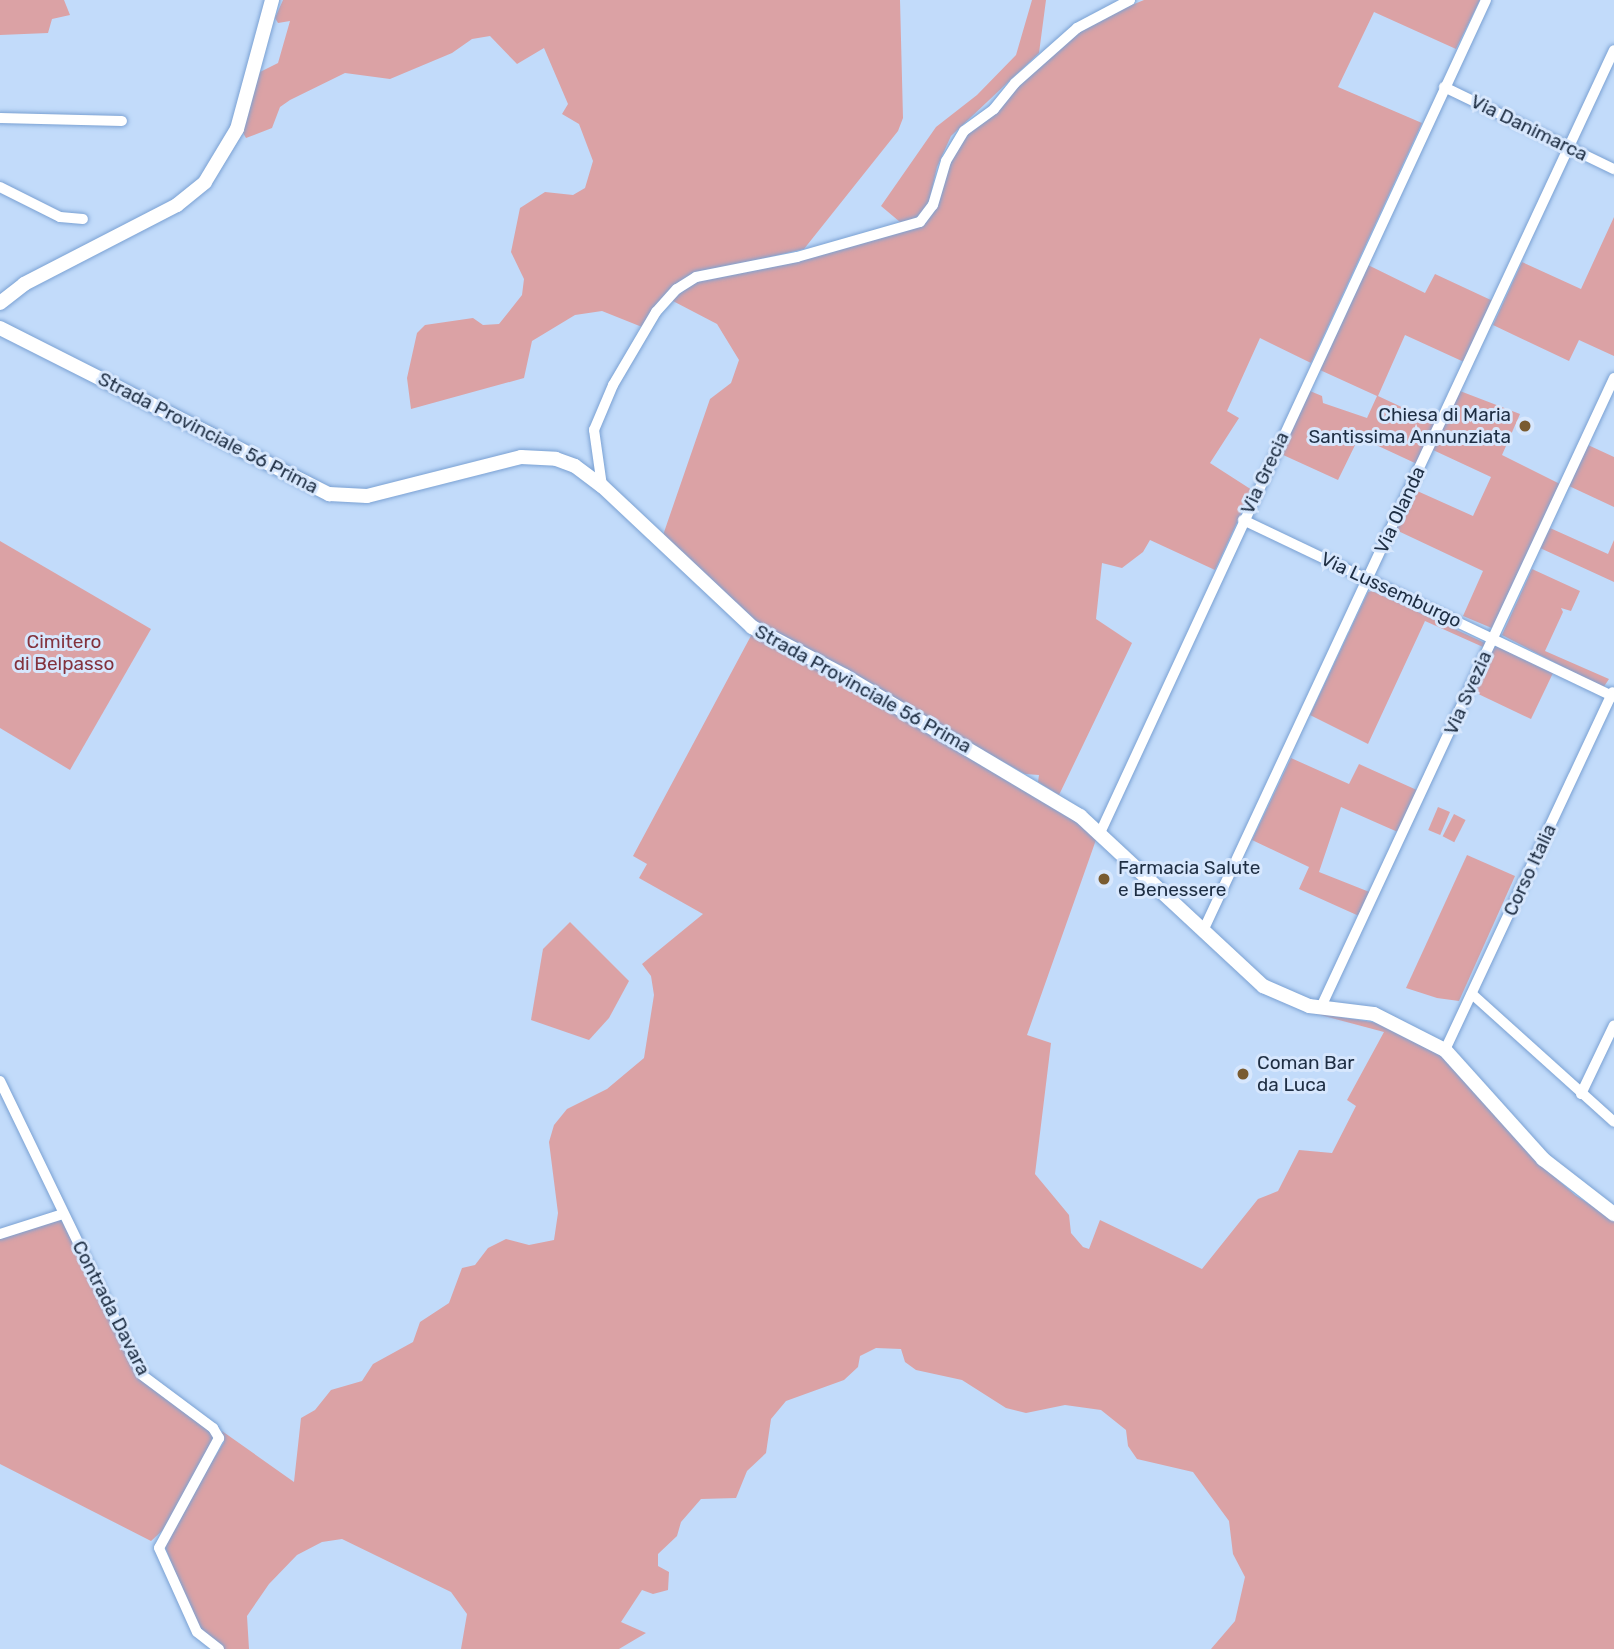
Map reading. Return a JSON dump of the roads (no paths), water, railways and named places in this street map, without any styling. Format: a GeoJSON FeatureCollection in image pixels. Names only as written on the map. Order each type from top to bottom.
{"type":"FeatureCollection","features":[{"type":"Feature","properties":{"kind":"street"},"geometry":{"type":"LineString","coordinates":[[6,330],[1,304],[24,284],[177,205],[205,182],[232,144],[272,0]]}},
{"type":"Feature","properties":{"kind":"street"},"geometry":{"type":"LineString","coordinates":[[602,486],[594,430],[613,385],[656,312],[677,289],[696,277],[797,257],[920,222],[933,205],[946,161],[964,131],[994,109],[1024,74],[1077,28],[1130,0]]}},
{"type":"Feature","properties":{"kind":"street","name":"Via Grecia"},"geometry":{"type":"LineString","coordinates":[[1100,833],[1486,0]]}},
{"type":"Feature","properties":{"kind":"street","name":"Via Olanda"},"geometry":{"type":"LineString","coordinates":[[1203,931],[1614,50]]}},
{"type":"Feature","properties":{"kind":"street","name":"Via Danimarca"},"geometry":{"type":"LineString","coordinates":[[1444,87],[1614,169]]}},
{"type":"Feature","properties":{"kind":"street"},"geometry":{"type":"LineString","coordinates":[[0,118],[122,121]]}},
{"type":"Feature","properties":{"kind":"street"},"geometry":{"type":"LineString","coordinates":[[0,187],[60,217],[83,219]]}},
{"type":"Feature","properties":{"kind":"street","name":"Strada Provinciale 56 Prima"},"geometry":{"type":"LineString","coordinates":[[6,330],[329,494],[367,496],[521,457],[556,459],[602,486],[752,627],[1009,771],[1100,833],[1264,986],[1297,1002],[1390,1020],[1444,1050],[1544,1159],[1614,1214]]}},
{"type":"Feature","properties":{"kind":"street","name":"Via Svezia"},"geometry":{"type":"LineString","coordinates":[[1321,1007],[1614,378]]}},
{"type":"Feature","properties":{"kind":"street","name":"Via Lussemburgo"},"geometry":{"type":"LineString","coordinates":[[1243,520],[1613,694]]}},
{"type":"Feature","properties":{"kind":"street","name":"Corso Italia"},"geometry":{"type":"LineString","coordinates":[[1444,1050],[1613,694]]}},
{"type":"Feature","properties":{"kind":"street"},"geometry":{"type":"LineString","coordinates":[[1472,994],[1614,1122]]}},
{"type":"Feature","properties":{"kind":"street"},"geometry":{"type":"LineString","coordinates":[[1581,1094],[1614,1025]]}},
{"type":"Feature","properties":{"kind":"street","name":"Contrada Davara"},"geometry":{"type":"LineString","coordinates":[[0,1081],[142,1375],[213,1428],[219,1438],[159,1548],[197,1632],[219,1649]]}},
{"type":"Feature","properties":{"kind":"street"},"geometry":{"type":"LineString","coordinates":[[0,1234],[63,1214]]}},
{"type":"Feature","properties":{"kind":"place","name":"Chiesa di Maria Santissima Annunziata"},"geometry":{"type":"Point","coordinates":[1525,426]}},
{"type":"Feature","properties":{"kind":"place","name":"Farmacia Salute e Benessere"},"geometry":{"type":"Point","coordinates":[1104,879]}},
{"type":"Feature","properties":{"kind":"place","name":"Coman Bar da Luca"},"geometry":{"type":"Point","coordinates":[1243,1074]}},
{"type":"Feature","properties":{"kind":"park label","name":"Cimitero di Belpasso"},"geometry":{"type":"Point","coordinates":[64,653]}}]}
